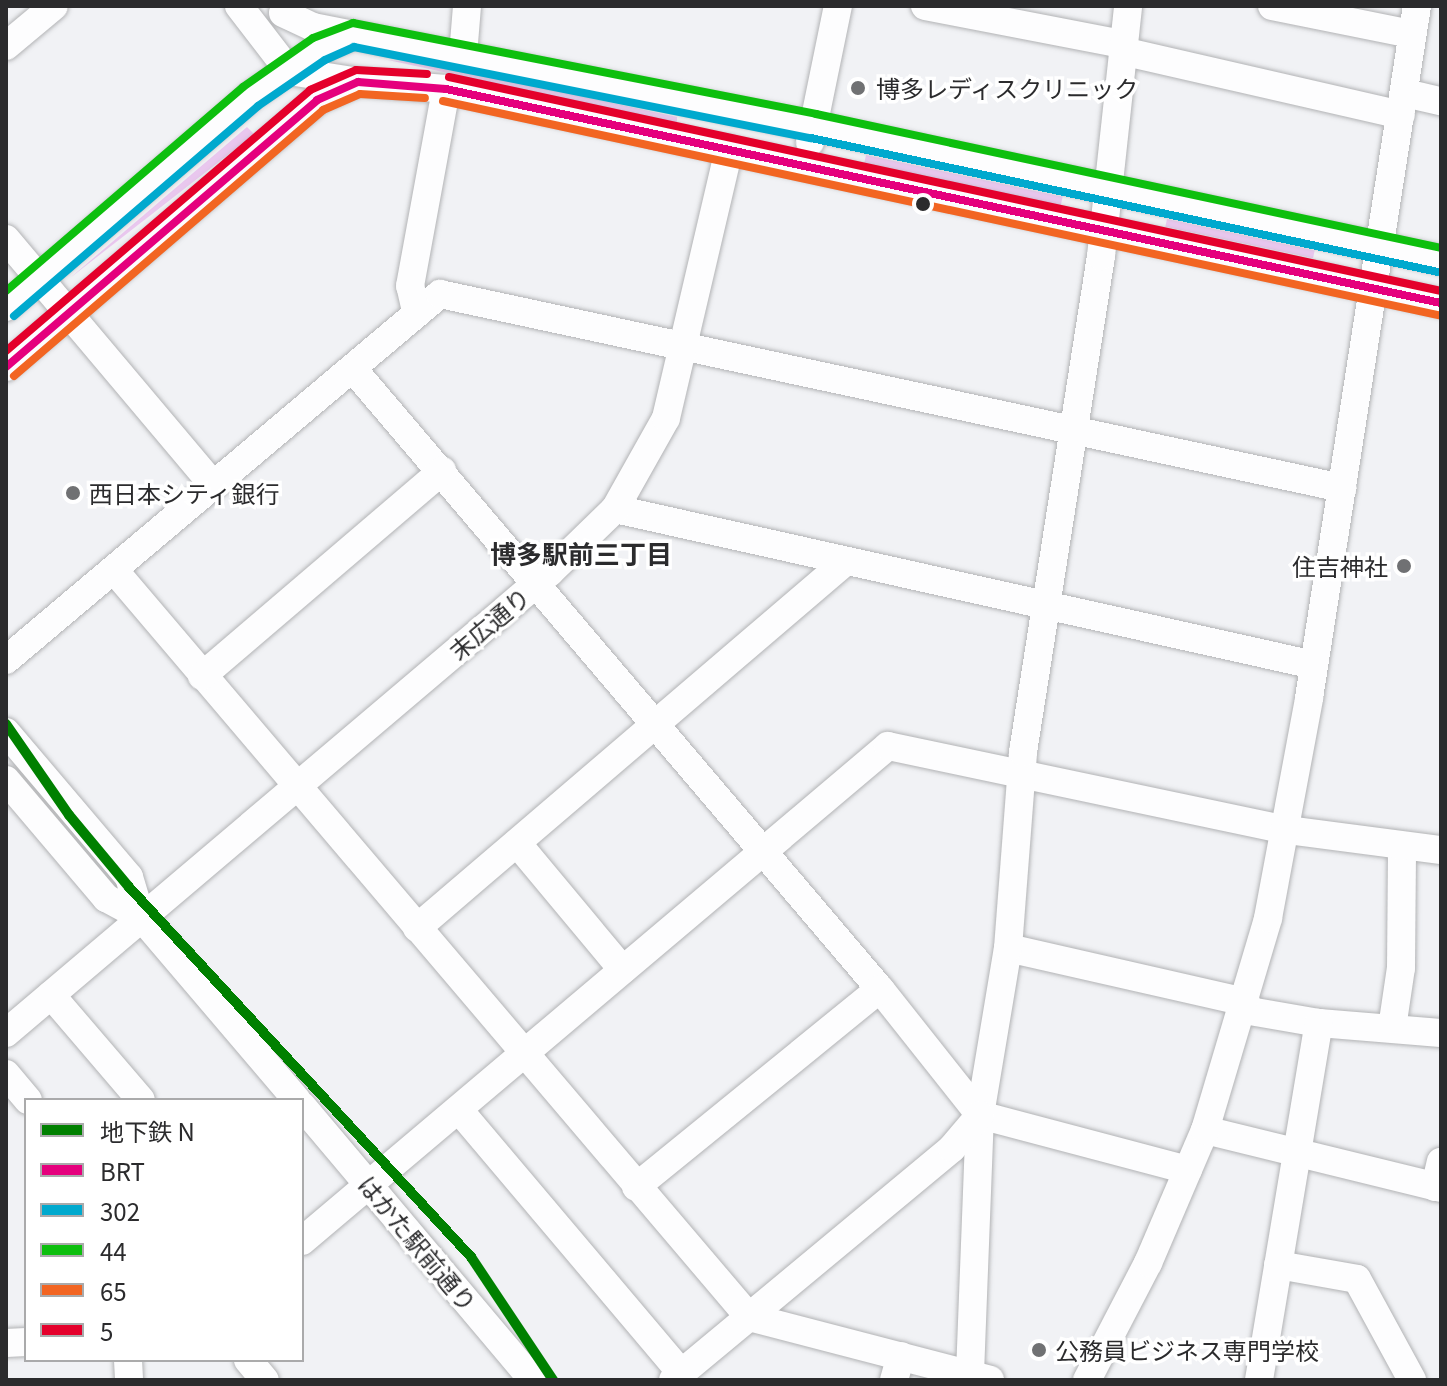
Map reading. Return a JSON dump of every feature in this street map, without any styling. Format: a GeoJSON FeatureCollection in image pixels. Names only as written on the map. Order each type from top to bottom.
{"type":"FeatureCollection","features":[{"type":"Feature","properties":{"kind":"street"},"geometry":{"type":"LineString","coordinates":[[6,46],[54,6]]}},
{"type":"Feature","properties":{"kind":"street"},"geometry":{"type":"LineString","coordinates":[[239,6],[261,34],[300,69],[358,82],[446,89],[1441,303]]}},
{"type":"Feature","properties":{"kind":"street"},"geometry":{"type":"LineString","coordinates":[[463,55],[467,6]]}},
{"type":"Feature","properties":{"kind":"street"},"geometry":{"type":"LineString","coordinates":[[806,165],[838,6]]}},
{"type":"Feature","properties":{"kind":"street"},"geometry":{"type":"LineString","coordinates":[[925,6],[1403,104],[1441,101]]}},
{"type":"Feature","properties":{"kind":"street"},"geometry":{"type":"LineString","coordinates":[[114,570],[295,787],[749,1317],[898,1368],[980,1377],[980,1115],[1008,948],[1021,773],[1044,607],[1076,430],[1103,230],[1128,6]]}},
{"type":"Feature","properties":{"kind":"street"},"geometry":{"type":"LineString","coordinates":[[1272,6],[1304,9],[1411,34]]}},
{"type":"Feature","properties":{"kind":"street"},"geometry":{"type":"LineString","coordinates":[[1087,1380],[1129,1304],[1205,1130],[1245,1006],[1287,830],[1417,6]]}},
{"type":"Feature","properties":{"kind":"street"},"geometry":{"type":"LineString","coordinates":[[280,10],[313,27],[813,126],[1441,260]]}},
{"type":"Feature","properties":{"kind":"street"},"geometry":{"type":"LineString","coordinates":[[280,10],[300,69],[300,111],[286,128]]}},
{"type":"Feature","properties":{"kind":"street"},"geometry":{"type":"LineString","coordinates":[[251,96],[272,62],[261,34]]}},
{"type":"Feature","properties":{"kind":"street"},"geometry":{"type":"LineString","coordinates":[[6,307],[251,96],[353,35]]}},
{"type":"Feature","properties":{"kind":"street"},"geometry":{"type":"LineString","coordinates":[[6,367],[317,100],[358,82]]}},
{"type":"Feature","properties":{"kind":"street"},"geometry":{"type":"LineString","coordinates":[[416,311],[410,286],[446,89]]}},
{"type":"Feature","properties":{"kind":"street","name":"末広通り"},"geometry":{"type":"LineString","coordinates":[[6,1033],[535,584],[615,509],[657,439],[686,346],[729,149]]}},
{"type":"Feature","properties":{"kind":"street"},"geometry":{"type":"LineString","coordinates":[[6,239],[71,312],[213,485]]}},
{"type":"Feature","properties":{"kind":"street"},"geometry":{"type":"LineString","coordinates":[[6,660],[353,369],[416,311],[440,294],[1342,488]]}},
{"type":"Feature","properties":{"kind":"street"},"geometry":{"type":"LineString","coordinates":[[353,369],[880,989],[980,1115],[1188,1170]]}},
{"type":"Feature","properties":{"kind":"street"},"geometry":{"type":"LineString","coordinates":[[202,676],[442,471]]}},
{"type":"Feature","properties":{"kind":"street"},"geometry":{"type":"LineString","coordinates":[[615,509],[1314,665]]}},
{"type":"Feature","properties":{"kind":"street"},"geometry":{"type":"LineString","coordinates":[[417,928],[845,562]]}},
{"type":"Feature","properties":{"kind":"street"},"geometry":{"type":"LineString","coordinates":[[6,732],[129,877],[141,917]]}},
{"type":"Feature","properties":{"kind":"street"},"geometry":{"type":"LineString","coordinates":[[304,1239],[888,746],[1287,830],[1441,850]]}},
{"type":"Feature","properties":{"kind":"street"},"geometry":{"type":"LineString","coordinates":[[6,780],[106,898],[141,917],[295,1098]]}},
{"type":"Feature","properties":{"kind":"street"},"geometry":{"type":"LineString","coordinates":[[517,843],[623,970]]}},
{"type":"Feature","properties":{"kind":"street"},"geometry":{"type":"LineString","coordinates":[[1392,1028],[1401,968],[1402,846]]}},
{"type":"Feature","properties":{"kind":"street"},"geometry":{"type":"LineString","coordinates":[[1008,948],[1319,1023],[1441,1033]]}},
{"type":"Feature","properties":{"kind":"street"},"geometry":{"type":"LineString","coordinates":[[636,1187],[880,989]]}},
{"type":"Feature","properties":{"kind":"street"},"geometry":{"type":"LineString","coordinates":[[51,995],[139,1098]]}},
{"type":"Feature","properties":{"kind":"street"},"geometry":{"type":"LineString","coordinates":[[1259,1380],[1319,1023]]}},
{"type":"Feature","properties":{"kind":"street"},"geometry":{"type":"LineString","coordinates":[[6,1074],[26,1098]]}},
{"type":"Feature","properties":{"kind":"street","name":"はかた駅前通り"},"geometry":{"type":"LineString","coordinates":[[304,1108],[533,1380]]}},
{"type":"Feature","properties":{"kind":"street"},"geometry":{"type":"LineString","coordinates":[[459,1110],[677,1377],[952,1148],[980,1115]]}},
{"type":"Feature","properties":{"kind":"street"},"geometry":{"type":"LineString","coordinates":[[1205,1130],[1297,1155],[1439,1179]]}},
{"type":"Feature","properties":{"kind":"street"},"geometry":{"type":"LineString","coordinates":[[1278,1265],[1357,1279],[1412,1380]]}},
{"type":"Feature","properties":{"kind":"street"},"geometry":{"type":"LineString","coordinates":[[250,1362],[265,1380]]}},
{"type":"Feature","properties":{"kind":"shaded area"},"geometry":{"type":"Polygon","coordinates":[[[388,60],[433,64],[677,117],[677,123],[388,60]]]}},
{"type":"Feature","properties":{"kind":"shaded area"},"geometry":{"type":"Polygon","coordinates":[[[247,127],[254,134],[70,278],[247,127]]]}},
{"type":"Feature","properties":{"kind":"shaded area"},"geometry":{"type":"Polygon","coordinates":[[[866,155],[1063,197],[1061,206],[864,164],[866,155]]]}},
{"type":"Feature","properties":{"kind":"shaded area"},"geometry":{"type":"Polygon","coordinates":[[[1167,219],[1315,250],[1313,258],[1165,227],[1167,219]]]}},
{"type":"Feature","properties":{"kind":"metro line","name":"N"},"geometry":{"type":"LineString","coordinates":[[6,724],[69,815],[129,887],[471,1257],[553,1380]]}},
{"type":"Feature","properties":{"kind":"transit line","name":"44"},"geometry":{"type":"LineString","coordinates":[[6,291],[243,87],[313,38],[353,23],[816,114],[1441,248]]}},
{"type":"Feature","properties":{"kind":"transit line","name":"302"},"geometry":{"type":"LineString","coordinates":[[14,316],[258,106],[325,60],[354,47],[811,138],[1438,272]]}},
{"type":"Feature","properties":{"kind":"transit line","name":"5"},"geometry":{"type":"LineString","coordinates":[[6,351],[310,90],[356,70],[427,74]]}},
{"type":"Feature","properties":{"kind":"transit line","name":"5"},"geometry":{"type":"LineString","coordinates":[[449,77],[1441,291]]}},
{"type":"Feature","properties":{"kind":"transit line","name":"BRT"},"geometry":{"type":"LineString","coordinates":[[6,367],[317,100],[358,82],[446,89],[1441,303]]}},
{"type":"Feature","properties":{"kind":"transit line","name":"65"},"geometry":{"type":"LineString","coordinates":[[14,376],[323,110],[360,94],[425,98]]}},
{"type":"Feature","properties":{"kind":"transit line","name":"65"},"geometry":{"type":"LineString","coordinates":[[443,101],[1438,315]]}},
{"type":"Feature","properties":{"kind":"place","name":"博多レディスクリニック"},"geometry":{"type":"Point","coordinates":[858,88]}},
{"type":"Feature","properties":{"kind":"place","name":"西日本シティ銀行"},"geometry":{"type":"Point","coordinates":[73,493]}},
{"type":"Feature","properties":{"kind":"place","name":"住吉神社"},"geometry":{"type":"Point","coordinates":[1404,566]}},
{"type":"Feature","properties":{"kind":"place","name":"公務員ビジネス専門学校"},"geometry":{"type":"Point","coordinates":[1039,1350]}},
{"type":"Feature","properties":{"kind":"district","name":"博多駅前三丁目"},"geometry":{"type":"Point","coordinates":[581,553]}}]}
